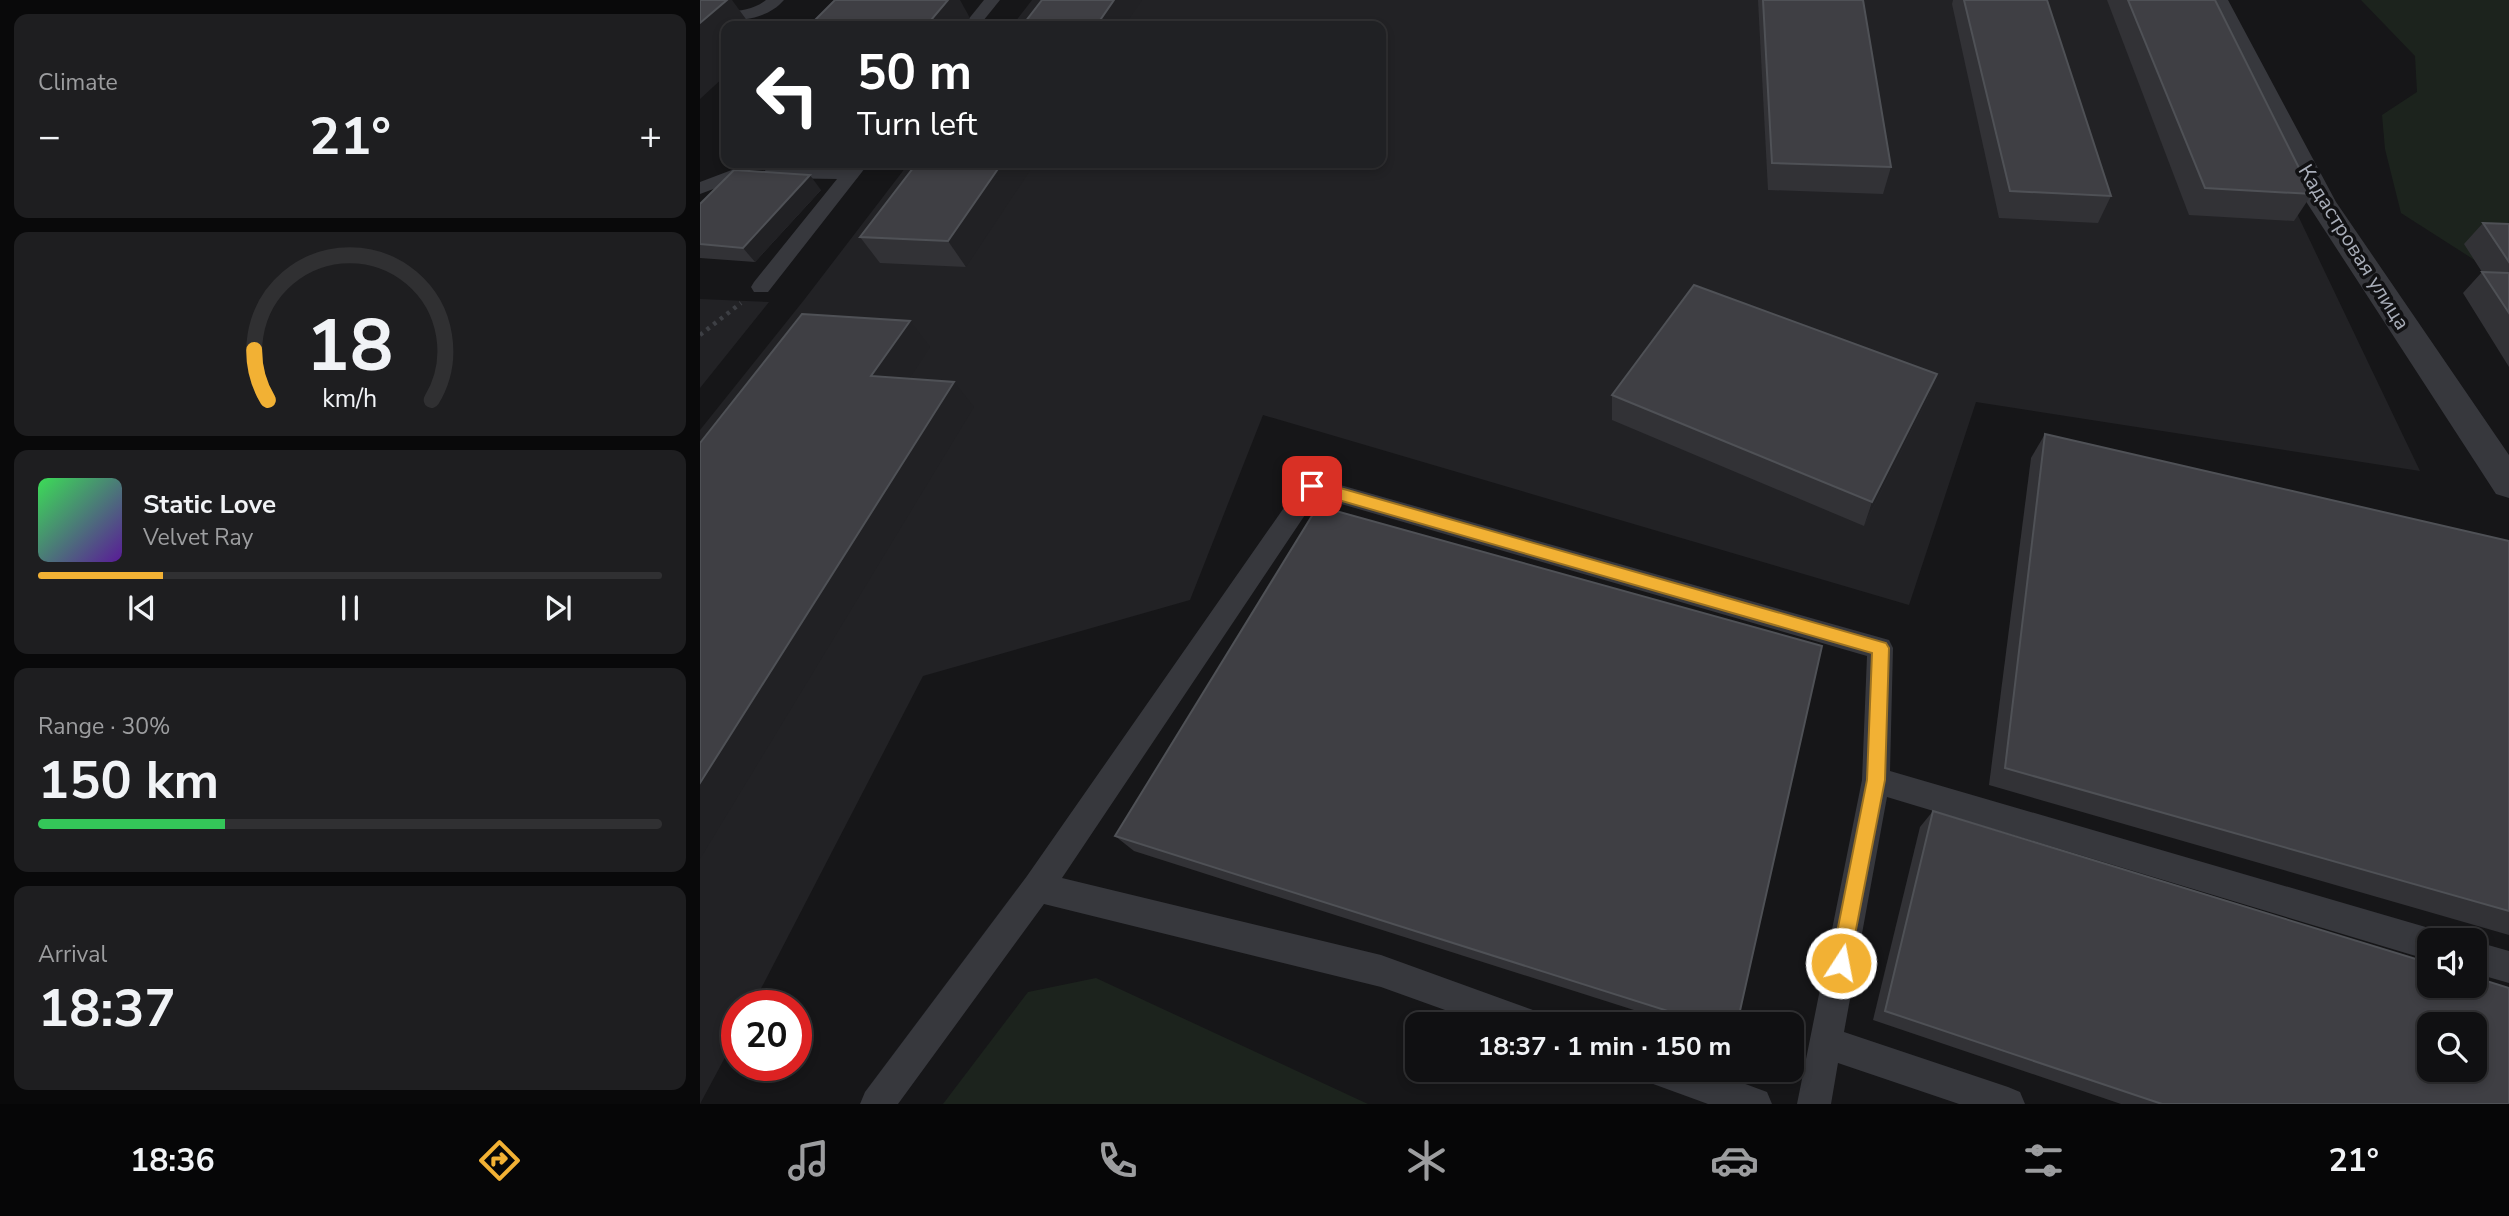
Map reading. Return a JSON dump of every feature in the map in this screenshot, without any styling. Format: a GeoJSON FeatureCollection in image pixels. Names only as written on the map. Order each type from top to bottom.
{"type":"FeatureCollection","features":[{"type":"Feature","properties":{"kind":"street","name":"Кадастровая улица"},"geometry":{"type":"LineString","coordinates":[[2216,0],[2322,203],[2509,484]]}},
{"type":"Feature","properties":{"kind":"lane"},"geometry":{"type":"LineString","coordinates":[[700,15],[744,16],[762,11],[776,0]]}},
{"type":"Feature","properties":{"kind":"lane"},"geometry":{"type":"LineString","coordinates":[[975,21],[992,0]]}},
{"type":"Feature","properties":{"kind":"lane"},"geometry":{"type":"LineString","coordinates":[[773,172],[856,168]]}},
{"type":"Feature","properties":{"kind":"lane"},"geometry":{"type":"LineString","coordinates":[[761,287],[856,168]]}},
{"type":"Feature","properties":{"kind":"lane"},"geometry":{"type":"LineString","coordinates":[[700,188],[737,174]]}},
{"type":"Feature","properties":{"kind":"lane"},"geometry":{"type":"LineString","coordinates":[[877,1104],[1038,887],[1312,486],[1880,648],[1876,780],[1814,1104]]}},
{"type":"Feature","properties":{"kind":"lane"},"geometry":{"type":"LineString","coordinates":[[1876,780],[2417,940]]}},
{"type":"Feature","properties":{"kind":"lane"},"geometry":{"type":"LineString","coordinates":[[1038,887],[1381,971],[1496,1012]]}},
{"type":"Feature","properties":{"kind":"lane"},"geometry":{"type":"LineString","coordinates":[[2487,961],[2509,967]]}},
{"type":"Feature","properties":{"kind":"lane"},"geometry":{"type":"LineString","coordinates":[[1826,1042],[2008,1104]]}},
{"type":"Feature","properties":{"kind":"lane"},"geometry":{"type":"LineString","coordinates":[[1693,1082],[1755,1104]]}},
{"type":"Feature","properties":{"kind":"path"},"geometry":{"type":"LineString","coordinates":[[700,335],[761,287]]}},
{"type":"Feature","properties":{"kind":"shaded area"},"geometry":{"type":"Polygon","coordinates":[[[1032,0],[2195,0],[2420,471],[1976,402],[1909,605],[1263,415],[1190,600],[923,676],[760,990],[721,990],[721,1065],[700,1104],[700,430],[905,168],[1386,168],[1386,21],[1016,21],[1032,0]]]}},
{"type":"Feature","properties":{"kind":"shaded area"},"geometry":{"type":"Polygon","coordinates":[[[2361,0],[2509,0],[2509,282],[2401,213],[2385,149],[2382,115],[2417,92],[2415,56],[2361,0]]]}},
{"type":"Feature","properties":{"kind":"shaded area"},"geometry":{"type":"Polygon","coordinates":[[[700,299],[769,302],[700,388],[700,299]]]}},
{"type":"Feature","properties":{"kind":"shaded area"},"geometry":{"type":"Polygon","coordinates":[[[1096,978],[1368,1104],[943,1104],[1028,992],[1096,978]]]}},
{"type":"Feature","properties":{"kind":"building"},"geometry":{"type":"Polygon","coordinates":[[[700,0],[727,0],[700,23],[700,0]]]}},
{"type":"Feature","properties":{"kind":"building"},"geometry":{"type":"Polygon","coordinates":[[[835,0],[948,0],[930,21],[814,21],[835,0]]]}},
{"type":"Feature","properties":{"kind":"building"},"geometry":{"type":"Polygon","coordinates":[[[1042,0],[1114,0],[1099,21],[1026,21],[1042,0]]]}},
{"type":"Feature","properties":{"kind":"building"},"geometry":{"type":"Polygon","coordinates":[[[1763,0],[1863,0],[1891,167],[1772,163],[1763,0]]]}},
{"type":"Feature","properties":{"kind":"building"},"geometry":{"type":"Polygon","coordinates":[[[1964,0],[2047,0],[2111,196],[2010,191],[1964,0]]]}},
{"type":"Feature","properties":{"kind":"building"},"geometry":{"type":"Polygon","coordinates":[[[2128,0],[2215,0],[2312,194],[2205,188],[2128,0]]]}},
{"type":"Feature","properties":{"kind":"building"},"geometry":{"type":"Polygon","coordinates":[[[913,168],[999,168],[948,241],[860,237],[913,168]]]}},
{"type":"Feature","properties":{"kind":"building"},"geometry":{"type":"Polygon","coordinates":[[[734,170],[810,175],[743,248],[700,244],[700,204],[734,170]]]}},
{"type":"Feature","properties":{"kind":"building"},"geometry":{"type":"Polygon","coordinates":[[[2483,223],[2509,224],[2509,262],[2483,223]]]}},
{"type":"Feature","properties":{"kind":"building"},"geometry":{"type":"Polygon","coordinates":[[[2482,272],[2509,273],[2509,313],[2482,272]]]}},
{"type":"Feature","properties":{"kind":"building"},"geometry":{"type":"Polygon","coordinates":[[[1694,285],[1937,374],[1872,502],[1612,395],[1694,285]]]}},
{"type":"Feature","properties":{"kind":"building"},"geometry":{"type":"Polygon","coordinates":[[[802,314],[910,321],[871,376],[954,382],[700,783],[700,443],[802,314]]]}},
{"type":"Feature","properties":{"kind":"building"},"geometry":{"type":"Polygon","coordinates":[[[2045,434],[2509,541],[2509,911],[2005,768],[2045,434]]]}},
{"type":"Feature","properties":{"kind":"building"},"geometry":{"type":"Polygon","coordinates":[[[1318,506],[1822,646],[1740,1012],[1671,1012],[1115,836],[1318,506]]]}},
{"type":"Feature","properties":{"kind":"building"},"geometry":{"type":"Polygon","coordinates":[[[1933,811],[2417,959],[2417,998],[2487,998],[2487,981],[2509,988],[2509,1104],[2162,1104],[1885,1011],[1933,811]]]}},
{"type":"Feature","properties":{"kind":"route"},"geometry":{"type":"LineString","coordinates":[[1312,486],[1880,648],[1876,780],[1841,963]]}}]}
